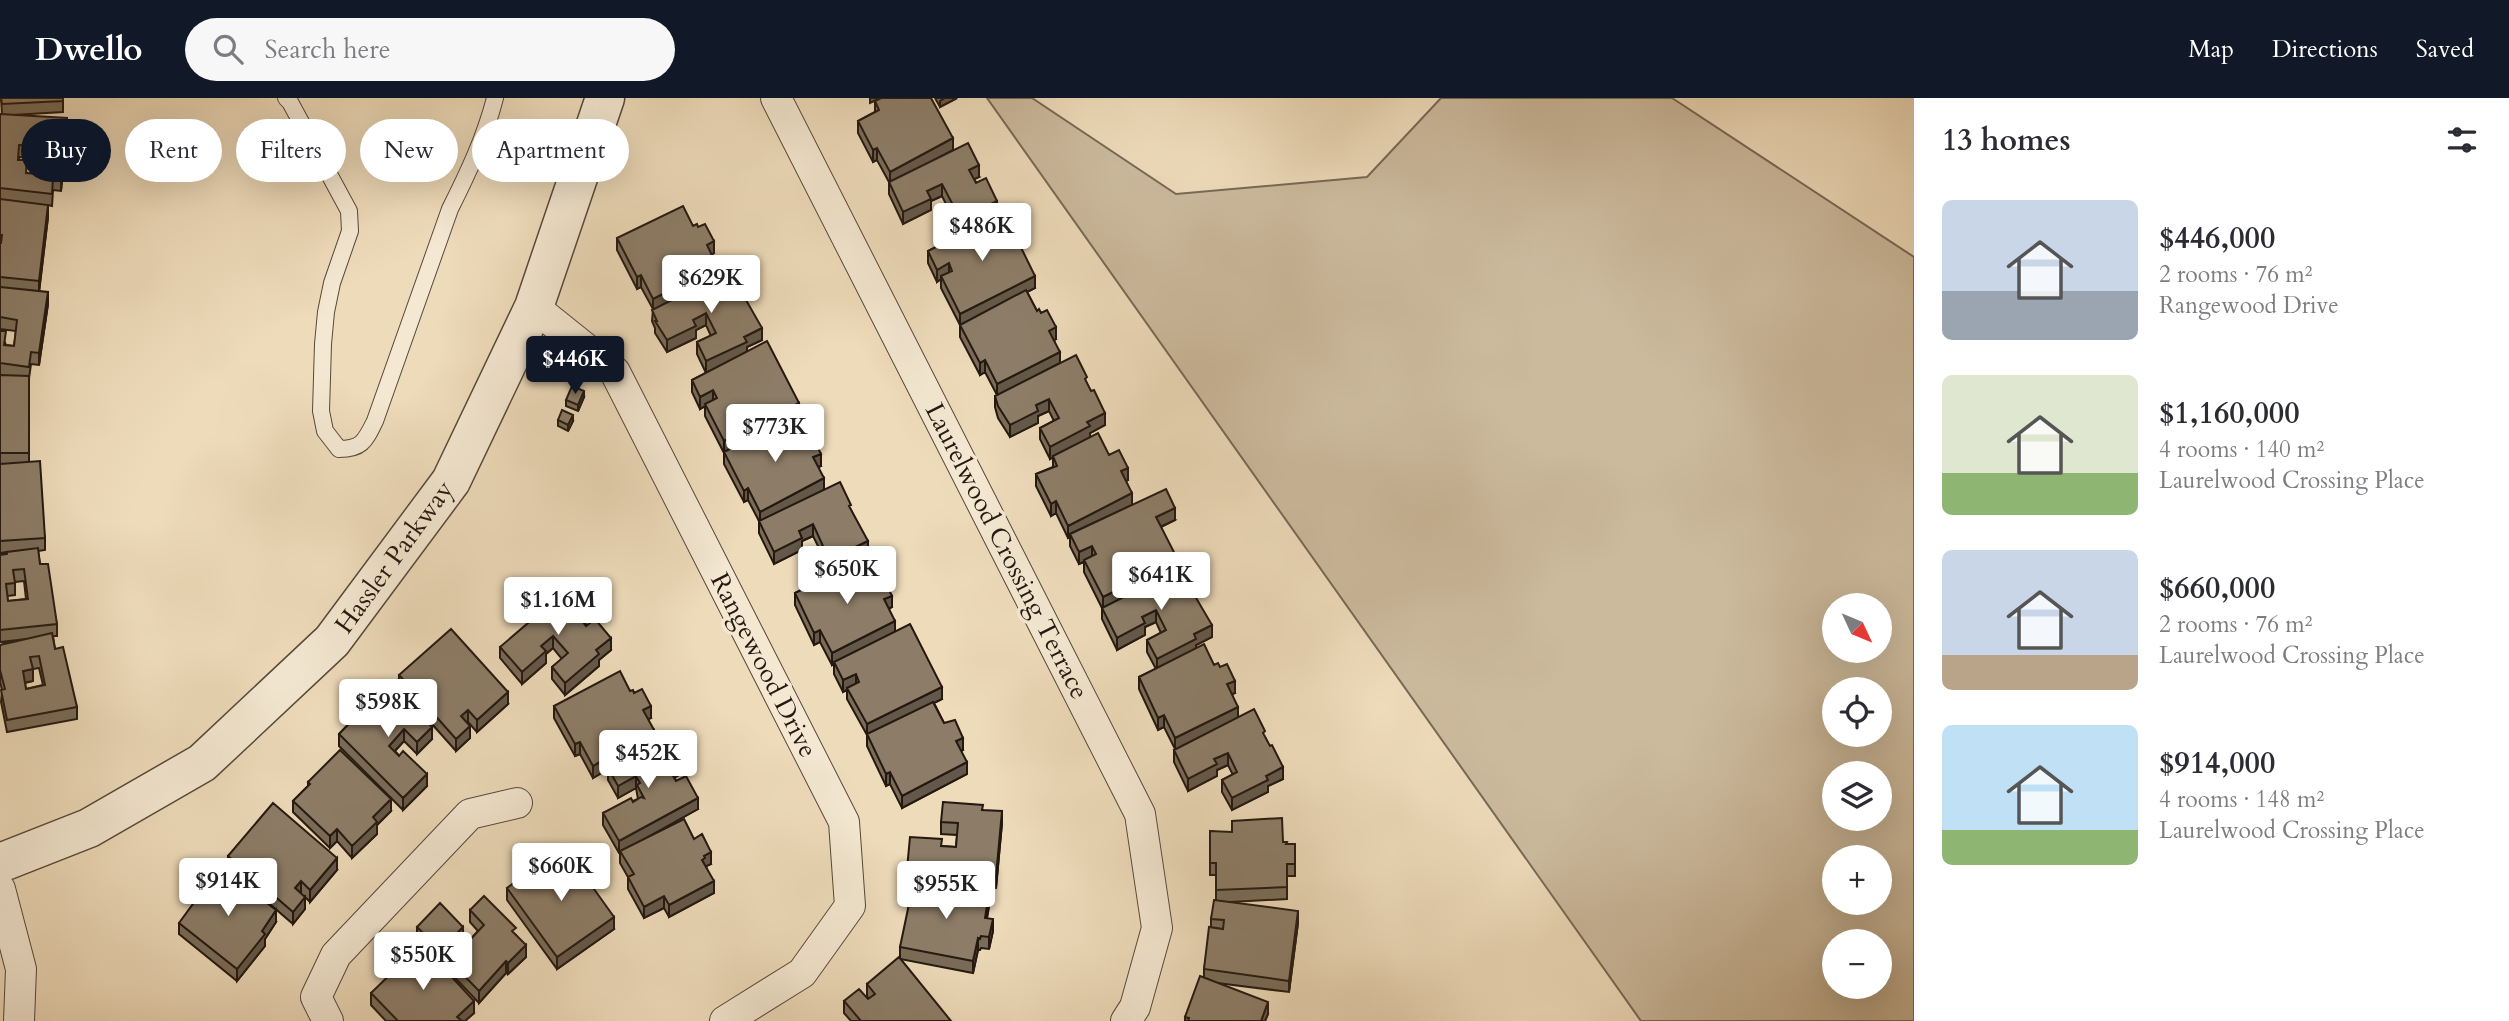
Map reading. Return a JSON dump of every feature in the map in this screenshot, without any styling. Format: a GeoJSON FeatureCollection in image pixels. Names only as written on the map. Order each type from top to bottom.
{"type":"FeatureCollection","features":[{"type":"Feature","properties":{"kind":"street","name":"Hassler Parkway"},"geometry":{"type":"LineString","coordinates":[[0,863],[89,828],[202,763],[332,641],[451,481],[534,307],[605,98]]}},
{"type":"Feature","properties":{"kind":"street","name":"Laurelwood Crossing Terrace"},"geometry":{"type":"LineString","coordinates":[[776,98],[1140,814],[1157,928],[1135,1007],[1126,1021]]}},
{"type":"Feature","properties":{"kind":"street","name":"Rangewood Drive"},"geometry":{"type":"LineString","coordinates":[[534,307],[615,372],[844,822],[850,906],[802,973],[725,1021]]}},
{"type":"Feature","properties":{"kind":"street"},"geometry":{"type":"LineString","coordinates":[[328,1021],[316,997],[336,955],[470,814],[517,803]]}},
{"type":"Feature","properties":{"kind":"street"},"geometry":{"type":"LineString","coordinates":[[0,889],[21,970],[19,1021]]}},
{"type":"Feature","properties":{"kind":"lane"},"geometry":{"type":"LineString","coordinates":[[286,98],[349,211],[350,232],[332,283],[326,312],[321,411],[325,431],[339,449],[354,449],[366,439],[375,421],[450,209],[490,118],[495,98]]}},
{"type":"Feature","properties":{"kind":"shaded area"},"geometry":{"type":"Polygon","coordinates":[[[987,98],[1032,98],[1176,194],[1367,177],[1441,98],[1672,98],[1914,257],[1914,1021],[1641,1021],[987,98]]]}},
{"type":"Feature","properties":{"kind":"building"},"geometry":{"type":"Polygon","coordinates":[[[1,98],[63,98],[63,101],[2,104],[1,98]]]}},
{"type":"Feature","properties":{"kind":"building"},"geometry":{"type":"Polygon","coordinates":[[[881,98],[931,98],[953,138],[890,172],[877,148],[873,150],[858,121],[879,110],[875,101],[881,98]]]}},
{"type":"Feature","properties":{"kind":"building"},"geometry":{"type":"Polygon","coordinates":[[[0,114],[67,118],[21,119],[18,160],[21,160],[21,182],[53,182],[52,194],[0,188],[0,114]]]}},
{"type":"Feature","properties":{"kind":"building"},"geometry":{"type":"Polygon","coordinates":[[[968,143],[979,165],[969,170],[976,183],[986,178],[997,201],[981,209],[983,213],[946,231],[937,213],[953,205],[942,184],[927,191],[931,199],[903,212],[889,182],[968,143]]]}},
{"type":"Feature","properties":{"kind":"building"},"geometry":{"type":"Polygon","coordinates":[[[0,199],[48,205],[39,281],[0,277],[0,199]]]}},
{"type":"Feature","properties":{"kind":"building"},"geometry":{"type":"Polygon","coordinates":[[[683,206],[693,226],[705,224],[714,241],[707,245],[717,266],[653,299],[641,275],[637,277],[617,238],[683,206]]]}},
{"type":"Feature","properties":{"kind":"building"},"geometry":{"type":"Polygon","coordinates":[[[1004,213],[1035,276],[960,314],[941,276],[952,271],[949,263],[937,270],[928,251],[1004,213]]]}},
{"type":"Feature","properties":{"kind":"building"},"geometry":{"type":"Polygon","coordinates":[[[733,269],[744,292],[742,293],[762,328],[744,337],[747,342],[706,361],[697,342],[716,333],[706,313],[693,320],[696,326],[667,340],[655,321],[652,310],[733,269]]]}},
{"type":"Feature","properties":{"kind":"building"},"geometry":{"type":"Polygon","coordinates":[[[0,287],[48,292],[39,353],[31,352],[29,367],[0,363],[0,331],[6,331],[4,345],[14,346],[17,320],[0,317],[0,287]]]}},
{"type":"Feature","properties":{"kind":"building"},"geometry":{"type":"Polygon","coordinates":[[[1026,290],[1037,311],[1039,309],[1041,313],[1047,310],[1056,327],[1049,331],[1060,352],[997,384],[985,360],[980,363],[960,325],[1026,290]]]}},
{"type":"Feature","properties":{"kind":"building"},"geometry":{"type":"Polygon","coordinates":[[[767,341],[799,403],[724,441],[705,404],[717,398],[713,390],[700,397],[692,380],[767,341]]]}},
{"type":"Feature","properties":{"kind":"building"},"geometry":{"type":"Polygon","coordinates":[[[1076,355],[1091,391],[1094,390],[1105,413],[1087,422],[1090,426],[1050,447],[1040,428],[1059,418],[1049,399],[1036,405],[1038,411],[1010,425],[995,396],[1076,355]]]}},
{"type":"Feature","properties":{"kind":"building"},"geometry":{"type":"Polygon","coordinates":[[[0,375],[29,376],[29,453],[0,453],[0,375]]]}},
{"type":"Feature","properties":{"kind":"building"},"geometry":{"type":"Polygon","coordinates":[[[572,386],[584,391],[578,405],[566,400],[572,386]]]}},
{"type":"Feature","properties":{"kind":"building"},"geometry":{"type":"Polygon","coordinates":[[[562,410],[573,415],[568,425],[558,420],[562,410]]]}},
{"type":"Feature","properties":{"kind":"building"},"geometry":{"type":"Polygon","coordinates":[[[790,418],[801,439],[812,437],[821,454],[813,457],[824,478],[760,512],[748,488],[744,491],[724,452],[790,418]]]}},
{"type":"Feature","properties":{"kind":"building"},"geometry":{"type":"Polygon","coordinates":[[[1098,433],[1109,455],[1119,450],[1128,468],[1121,471],[1132,493],[1068,526],[1056,501],[1051,504],[1036,474],[1057,466],[1053,456],[1098,433]]]}},
{"type":"Feature","properties":{"kind":"building"},"geometry":{"type":"Polygon","coordinates":[[[40,461],[45,538],[0,541],[0,464],[40,461]]]}},
{"type":"Feature","properties":{"kind":"building"},"geometry":{"type":"Polygon","coordinates":[[[840,482],[851,505],[849,506],[868,541],[851,549],[854,554],[813,574],[804,555],[823,546],[813,524],[799,531],[802,538],[774,552],[759,521],[840,482]]]}},
{"type":"Feature","properties":{"kind":"building"},"geometry":{"type":"Polygon","coordinates":[[[1166,489],[1175,508],[1156,517],[1178,560],[1103,597],[1084,560],[1096,554],[1092,546],[1079,552],[1070,534],[1166,489]]]}},
{"type":"Feature","properties":{"kind":"building"},"geometry":{"type":"Polygon","coordinates":[[[38,548],[40,564],[48,564],[57,624],[0,630],[0,555],[38,548]],[[24,569],[13,570],[15,583],[6,584],[8,601],[28,599],[24,569]]]}},
{"type":"Feature","properties":{"kind":"building"},"geometry":{"type":"Polygon","coordinates":[[[862,560],[872,580],[883,578],[892,596],[884,599],[895,621],[832,653],[820,630],[814,633],[795,593],[862,560]]]}},
{"type":"Feature","properties":{"kind":"building"},"geometry":{"type":"Polygon","coordinates":[[[1183,567],[1194,590],[1192,591],[1212,625],[1194,634],[1196,639],[1157,659],[1147,640],[1166,630],[1156,610],[1142,617],[1145,623],[1117,638],[1102,608],[1183,567]]]}},
{"type":"Feature","properties":{"kind":"building"},"geometry":{"type":"Polygon","coordinates":[[[569,588],[585,607],[577,614],[586,626],[595,619],[611,638],[596,650],[599,654],[565,683],[552,667],[568,653],[553,636],[541,646],[546,651],[522,672],[500,647],[569,588]]]}},
{"type":"Feature","properties":{"kind":"building"},"geometry":{"type":"Polygon","coordinates":[[[910,624],[942,687],[867,724],[847,688],[859,682],[856,674],[843,680],[834,662],[910,624]]]}},
{"type":"Feature","properties":{"kind":"building"},"geometry":{"type":"Polygon","coordinates":[[[451,629],[508,692],[477,720],[468,710],[461,716],[470,726],[456,739],[399,675],[451,629]]]}},
{"type":"Feature","properties":{"kind":"building"},"geometry":{"type":"Polygon","coordinates":[[[52,633],[55,649],[63,647],[77,707],[7,720],[1,690],[5,689],[0,670],[0,645],[52,633]],[[39,656],[30,657],[33,669],[23,671],[26,689],[45,685],[39,656]]]}},
{"type":"Feature","properties":{"kind":"building"},"geometry":{"type":"Polygon","coordinates":[[[1204,644],[1214,665],[1218,663],[1220,667],[1227,664],[1235,681],[1227,684],[1238,707],[1175,738],[1164,715],[1158,718],[1139,677],[1204,644]]]}},
{"type":"Feature","properties":{"kind":"building"},"geometry":{"type":"Polygon","coordinates":[[[620,671],[630,691],[633,690],[634,693],[642,689],[651,706],[643,710],[654,730],[593,766],[580,742],[575,744],[554,706],[620,671]]]}},
{"type":"Feature","properties":{"kind":"building"},"geometry":{"type":"Polygon","coordinates":[[[385,687],[399,701],[403,698],[432,727],[417,742],[404,729],[389,746],[399,756],[403,751],[427,774],[403,798],[339,734],[385,687]]]}},
{"type":"Feature","properties":{"kind":"building"},"geometry":{"type":"Polygon","coordinates":[[[933,702],[944,723],[955,720],[963,738],[956,741],[967,762],[902,796],[890,772],[886,774],[867,734],[933,702]]]}},
{"type":"Feature","properties":{"kind":"building"},"geometry":{"type":"Polygon","coordinates":[[[1254,709],[1265,731],[1263,733],[1283,767],[1266,776],[1268,780],[1232,798],[1222,780],[1237,772],[1228,753],[1214,759],[1217,764],[1188,779],[1174,750],[1254,709]]]}},
{"type":"Feature","properties":{"kind":"building"},"geometry":{"type":"Polygon","coordinates":[[[667,742],[679,763],[669,769],[676,781],[686,776],[698,798],[619,841],[603,813],[631,798],[633,802],[644,798],[637,785],[640,783],[636,776],[618,786],[608,768],[647,747],[649,751],[667,742]]]}},
{"type":"Feature","properties":{"kind":"building"},"geometry":{"type":"Polygon","coordinates":[[[340,750],[391,799],[373,817],[377,822],[352,846],[337,829],[330,836],[293,801],[340,750]]]}},
{"type":"Feature","properties":{"kind":"building"},"geometry":{"type":"Polygon","coordinates":[[[943,802],[983,805],[982,810],[1002,811],[996,876],[907,869],[910,837],[942,839],[941,846],[956,847],[958,823],[941,822],[943,802]]]}},
{"type":"Feature","properties":{"kind":"building"},"geometry":{"type":"Polygon","coordinates":[[[273,803],[337,858],[310,890],[301,881],[295,888],[305,897],[293,912],[228,856],[273,803]]]}},
{"type":"Feature","properties":{"kind":"building"},"geometry":{"type":"Polygon","coordinates":[[[1282,818],[1283,842],[1295,844],[1295,864],[1287,864],[1287,887],[1216,890],[1216,863],[1210,863],[1210,831],[1232,832],[1232,821],[1282,818]]]}},
{"type":"Feature","properties":{"kind":"building"},"geometry":{"type":"Polygon","coordinates":[[[684,819],[694,839],[702,834],[711,852],[702,860],[714,881],[669,905],[664,896],[644,907],[628,877],[634,874],[620,851],[684,819]]]}},
{"type":"Feature","properties":{"kind":"building"},"geometry":{"type":"Polygon","coordinates":[[[564,847],[614,917],[557,957],[507,888],[523,876],[532,887],[538,882],[530,871],[564,847]]]}},
{"type":"Feature","properties":{"kind":"building"},"geometry":{"type":"Polygon","coordinates":[[[220,867],[276,910],[262,931],[265,934],[237,969],[179,923],[220,867]]]}},
{"type":"Feature","properties":{"kind":"building"},"geometry":{"type":"Polygon","coordinates":[[[920,878],[989,894],[985,918],[993,919],[989,937],[978,938],[973,961],[900,947],[909,904],[915,905],[920,878]]]}},
{"type":"Feature","properties":{"kind":"building"},"geometry":{"type":"Polygon","coordinates":[[[484,896],[516,928],[512,931],[526,945],[508,963],[506,961],[479,991],[417,927],[440,903],[463,927],[458,932],[468,942],[484,925],[470,910],[484,896]]]}},
{"type":"Feature","properties":{"kind":"building"},"geometry":{"type":"Polygon","coordinates":[[[1214,900],[1298,911],[1289,981],[1204,969],[1209,927],[1223,929],[1224,920],[1211,919],[1214,900]]]}},
{"type":"Feature","properties":{"kind":"building"},"geometry":{"type":"Polygon","coordinates":[[[426,949],[474,1001],[457,1017],[462,1021],[398,1021],[371,993],[403,962],[407,967],[426,949]]]}},
{"type":"Feature","properties":{"kind":"building"},"geometry":{"type":"Polygon","coordinates":[[[899,957],[951,1021],[861,1021],[844,1001],[859,989],[868,999],[875,994],[867,984],[899,957]]]}},
{"type":"Feature","properties":{"kind":"building"},"geometry":{"type":"Polygon","coordinates":[[[1200,976],[1268,1002],[1261,1021],[1188,1021],[1189,1018],[1185,1017],[1200,976]]]}}]}
